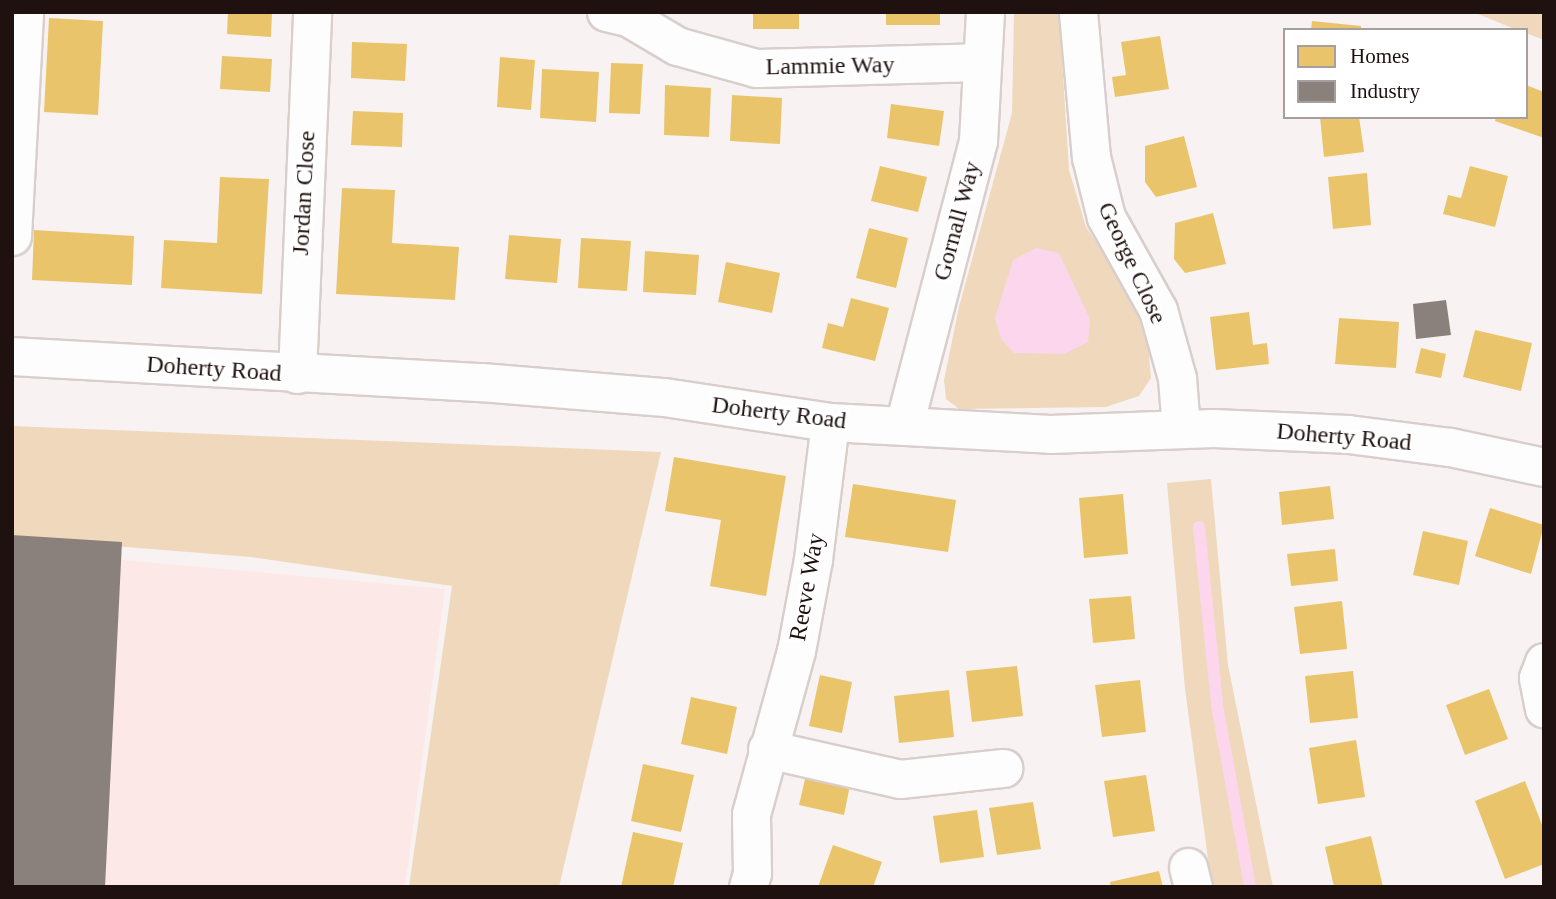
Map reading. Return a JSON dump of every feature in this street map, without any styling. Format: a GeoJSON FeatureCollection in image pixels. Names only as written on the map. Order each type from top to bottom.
{"type":"FeatureCollection","features":[{"type":"Feature","properties":{"kind":"street"},"geometry":{"type":"LineString","coordinates":[[12,236],[24,12]]}},
{"type":"Feature","properties":{"kind":"street","name":"Jordan Close"},"geometry":{"type":"LineString","coordinates":[[297,374],[312,12]]}},
{"type":"Feature","properties":{"kind":"street","name":"Lammie Way"},"geometry":{"type":"LineString","coordinates":[[606,12],[628,17],[677,47],[756,68],[981,62]]}},
{"type":"Feature","properties":{"kind":"street","name":"Gornall Way"},"geometry":{"type":"LineString","coordinates":[[904,425],[978,141],[985,12]]}},
{"type":"Feature","properties":{"kind":"street","name":"George Close"},"geometry":{"type":"LineString","coordinates":[[1078,12],[1091,157],[1106,217],[1158,310],[1177,378],[1181,429]]}},
{"type":"Feature","properties":{"kind":"street","name":"Doherty Road"},"geometry":{"type":"LineString","coordinates":[[12,356],[297,374],[481,382],[664,397],[830,422],[1050,435],[1181,429],[1348,434],[1450,447],[1544,467]]}},
{"type":"Feature","properties":{"kind":"street","name":"Reeve Way"},"geometry":{"type":"LineString","coordinates":[[748,887],[752,873],[751,814],[799,638],[813,559],[830,422]]}},
{"type":"Feature","properties":{"kind":"street"},"geometry":{"type":"LineString","coordinates":[[1544,662],[1538,678],[1544,708]]}},
{"type":"Feature","properties":{"kind":"street"},"geometry":{"type":"LineString","coordinates":[[767,749],[900,779],[1003,768]]}},
{"type":"Feature","properties":{"kind":"shaded area"},"geometry":{"type":"Polygon","coordinates":[[[1014,12],[1059,12],[1069,170],[1086,227],[1123,282],[1147,332],[1151,378],[1139,396],[1106,407],[959,409],[946,399],[944,380],[959,307],[1012,113],[1014,12]]]}},
{"type":"Feature","properties":{"kind":"shaded area"},"geometry":{"type":"Polygon","coordinates":[[[1473,12],[1544,12],[1544,40],[1528,34],[1528,28],[1512,28],[1473,12]]]}},
{"type":"Feature","properties":{"kind":"shaded area"},"geometry":{"type":"Polygon","coordinates":[[[1036,248],[1059,253],[1090,319],[1088,342],[1064,354],[1014,353],[1001,339],[995,318],[1013,260],[1036,248]]]}},
{"type":"Feature","properties":{"kind":"shaded area"},"geometry":{"type":"Polygon","coordinates":[[[12,426],[661,452],[559,887],[409,887],[452,586],[251,557],[12,538],[12,426]]]}},
{"type":"Feature","properties":{"kind":"shaded area"},"geometry":{"type":"Polygon","coordinates":[[[1211,479],[1228,665],[1273,887],[1215,887],[1209,866],[1185,689],[1167,483],[1211,479]]]}},
{"type":"Feature","properties":{"kind":"shaded area"},"geometry":{"type":"Polygon","coordinates":[[[12,550],[445,589],[405,887],[12,887],[12,550]]]}},
{"type":"Feature","properties":{"kind":"building: Homes"},"geometry":{"type":"Polygon","coordinates":[[[228,12],[272,12],[271,37],[227,34],[228,12]]]}},
{"type":"Feature","properties":{"kind":"building: Homes"},"geometry":{"type":"Polygon","coordinates":[[[753,12],[799,12],[799,29],[753,29],[753,12]]]}},
{"type":"Feature","properties":{"kind":"building: Homes"},"geometry":{"type":"Polygon","coordinates":[[[886,12],[940,12],[940,25],[886,25],[886,12]]]}},
{"type":"Feature","properties":{"kind":"building: Homes"},"geometry":{"type":"Polygon","coordinates":[[[49,18],[103,21],[98,115],[44,112],[49,18]]]}},
{"type":"Feature","properties":{"kind":"building: Homes"},"geometry":{"type":"Polygon","coordinates":[[[1312,21],[1361,26],[1361,28],[1311,28],[1312,21]]]}},
{"type":"Feature","properties":{"kind":"building: Homes"},"geometry":{"type":"Polygon","coordinates":[[[1160,36],[1169,89],[1115,97],[1112,77],[1126,75],[1121,42],[1160,36]]]}},
{"type":"Feature","properties":{"kind":"building: Homes"},"geometry":{"type":"Polygon","coordinates":[[[352,42],[407,44],[405,81],[351,78],[352,42]]]}},
{"type":"Feature","properties":{"kind":"building: Homes"},"geometry":{"type":"Polygon","coordinates":[[[222,56],[272,59],[270,92],[220,89],[222,56]]]}},
{"type":"Feature","properties":{"kind":"building: Homes"},"geometry":{"type":"Polygon","coordinates":[[[500,57],[535,60],[531,110],[497,107],[500,57]]]}},
{"type":"Feature","properties":{"kind":"building: Homes"},"geometry":{"type":"Polygon","coordinates":[[[611,63],[643,64],[640,114],[609,113],[611,63]]]}},
{"type":"Feature","properties":{"kind":"building: Homes"},"geometry":{"type":"Polygon","coordinates":[[[542,69],[599,72],[596,122],[540,118],[542,69]]]}},
{"type":"Feature","properties":{"kind":"building: Homes"},"geometry":{"type":"Polygon","coordinates":[[[665,85],[711,88],[709,137],[664,135],[665,85]]]}},
{"type":"Feature","properties":{"kind":"building: Homes"},"geometry":{"type":"Polygon","coordinates":[[[1528,86],[1544,92],[1544,138],[1495,121],[1528,119],[1528,86]]]}},
{"type":"Feature","properties":{"kind":"building: Homes"},"geometry":{"type":"Polygon","coordinates":[[[732,95],[782,98],[780,144],[730,141],[732,95]]]}},
{"type":"Feature","properties":{"kind":"building: Homes"},"geometry":{"type":"Polygon","coordinates":[[[891,104],[944,111],[939,146],[887,138],[891,104]]]}},
{"type":"Feature","properties":{"kind":"building: Homes"},"geometry":{"type":"Polygon","coordinates":[[[353,111],[403,113],[402,147],[351,145],[353,111]]]}},
{"type":"Feature","properties":{"kind":"building: Homes"},"geometry":{"type":"Polygon","coordinates":[[[1320,119],[1359,119],[1364,152],[1324,157],[1320,119]]]}},
{"type":"Feature","properties":{"kind":"building: Homes"},"geometry":{"type":"Polygon","coordinates":[[[1184,136],[1197,187],[1156,197],[1145,182],[1145,146],[1184,136]]]}},
{"type":"Feature","properties":{"kind":"building: Homes"},"geometry":{"type":"Polygon","coordinates":[[[880,166],[927,177],[918,212],[871,201],[880,166]]]}},
{"type":"Feature","properties":{"kind":"building: Homes"},"geometry":{"type":"Polygon","coordinates":[[[1470,166],[1508,176],[1495,227],[1443,214],[1448,195],[1461,198],[1470,166]]]}},
{"type":"Feature","properties":{"kind":"building: Homes"},"geometry":{"type":"Polygon","coordinates":[[[1367,173],[1371,225],[1333,229],[1328,177],[1367,173]]]}},
{"type":"Feature","properties":{"kind":"building: Homes"},"geometry":{"type":"Polygon","coordinates":[[[220,177],[269,179],[262,294],[161,288],[164,240],[217,243],[220,177]]]}},
{"type":"Feature","properties":{"kind":"building: Homes"},"geometry":{"type":"Polygon","coordinates":[[[342,188],[395,190],[392,243],[459,247],[455,300],[336,294],[342,188]]]}},
{"type":"Feature","properties":{"kind":"building: Homes"},"geometry":{"type":"Polygon","coordinates":[[[1213,213],[1226,264],[1185,273],[1174,259],[1175,223],[1213,213]]]}},
{"type":"Feature","properties":{"kind":"building: Homes"},"geometry":{"type":"Polygon","coordinates":[[[869,228],[908,238],[896,288],[856,278],[869,228]]]}},
{"type":"Feature","properties":{"kind":"building: Homes"},"geometry":{"type":"Polygon","coordinates":[[[34,230],[134,236],[132,285],[32,280],[34,230]]]}},
{"type":"Feature","properties":{"kind":"building: Homes"},"geometry":{"type":"Polygon","coordinates":[[[509,235],[561,239],[557,283],[505,279],[509,235]]]}},
{"type":"Feature","properties":{"kind":"building: Homes"},"geometry":{"type":"Polygon","coordinates":[[[581,238],[631,241],[627,291],[578,288],[581,238]]]}},
{"type":"Feature","properties":{"kind":"building: Homes"},"geometry":{"type":"Polygon","coordinates":[[[645,251],[699,255],[696,295],[643,292],[645,251]]]}},
{"type":"Feature","properties":{"kind":"building: Homes"},"geometry":{"type":"Polygon","coordinates":[[[726,262],[780,273],[772,313],[718,302],[726,262]]]}},
{"type":"Feature","properties":{"kind":"building: Homes"},"geometry":{"type":"Polygon","coordinates":[[[851,298],[889,308],[875,361],[822,348],[828,323],[843,327],[851,298]]]}},
{"type":"Feature","properties":{"kind":"building: Homes"},"geometry":{"type":"Polygon","coordinates":[[[1249,312],[1253,345],[1267,343],[1269,364],[1216,370],[1210,317],[1249,312]]]}},
{"type":"Feature","properties":{"kind":"building: Homes"},"geometry":{"type":"Polygon","coordinates":[[[1339,318],[1399,322],[1396,368],[1335,364],[1339,318]]]}},
{"type":"Feature","properties":{"kind":"building: Homes"},"geometry":{"type":"Polygon","coordinates":[[[1475,330],[1532,343],[1521,391],[1463,377],[1475,330]]]}},
{"type":"Feature","properties":{"kind":"building: Homes"},"geometry":{"type":"Polygon","coordinates":[[[1421,348],[1446,354],[1441,378],[1415,373],[1421,348]]]}},
{"type":"Feature","properties":{"kind":"building: Homes"},"geometry":{"type":"Polygon","coordinates":[[[674,457],[786,476],[766,596],[710,586],[721,520],[665,511],[674,457]]]}},
{"type":"Feature","properties":{"kind":"building: Homes"},"geometry":{"type":"Polygon","coordinates":[[[853,484],[956,500],[948,552],[845,537],[853,484]]]}},
{"type":"Feature","properties":{"kind":"building: Homes"},"geometry":{"type":"Polygon","coordinates":[[[1330,486],[1334,519],[1282,525],[1279,492],[1330,486]]]}},
{"type":"Feature","properties":{"kind":"building: Homes"},"geometry":{"type":"Polygon","coordinates":[[[1123,494],[1128,554],[1084,558],[1079,498],[1123,494]]]}},
{"type":"Feature","properties":{"kind":"building: Homes"},"geometry":{"type":"Polygon","coordinates":[[[1490,508],[1544,525],[1531,574],[1475,556],[1490,508]]]}},
{"type":"Feature","properties":{"kind":"building: Homes"},"geometry":{"type":"Polygon","coordinates":[[[1423,531],[1468,541],[1459,585],[1413,575],[1423,531]]]}},
{"type":"Feature","properties":{"kind":"building: Homes"},"geometry":{"type":"Polygon","coordinates":[[[1335,549],[1338,581],[1291,586],[1287,554],[1335,549]]]}},
{"type":"Feature","properties":{"kind":"building: Homes"},"geometry":{"type":"Polygon","coordinates":[[[1131,596],[1135,639],[1093,643],[1089,599],[1131,596]]]}},
{"type":"Feature","properties":{"kind":"building: Homes"},"geometry":{"type":"Polygon","coordinates":[[[1342,601],[1347,649],[1300,654],[1294,607],[1342,601]]]}},
{"type":"Feature","properties":{"kind":"building: Homes"},"geometry":{"type":"Polygon","coordinates":[[[1017,666],[1023,716],[972,722],[966,671],[1017,666]]]}},
{"type":"Feature","properties":{"kind":"building: Homes"},"geometry":{"type":"Polygon","coordinates":[[[1353,671],[1358,718],[1310,723],[1305,676],[1353,671]]]}},
{"type":"Feature","properties":{"kind":"building: Homes"},"geometry":{"type":"Polygon","coordinates":[[[820,675],[852,682],[842,733],[809,726],[820,675]]]}},
{"type":"Feature","properties":{"kind":"building: Homes"},"geometry":{"type":"Polygon","coordinates":[[[1140,680],[1146,732],[1102,737],[1095,685],[1140,680]]]}},
{"type":"Feature","properties":{"kind":"building: Homes"},"geometry":{"type":"Polygon","coordinates":[[[1489,689],[1508,739],[1465,755],[1446,705],[1489,689]]]}},
{"type":"Feature","properties":{"kind":"building: Homes"},"geometry":{"type":"Polygon","coordinates":[[[949,690],[954,737],[899,743],[894,696],[949,690]]]}},
{"type":"Feature","properties":{"kind":"building: Homes"},"geometry":{"type":"Polygon","coordinates":[[[691,697],[737,707],[727,754],[681,744],[691,697]]]}},
{"type":"Feature","properties":{"kind":"building: Homes"},"geometry":{"type":"Polygon","coordinates":[[[1356,740],[1365,797],[1318,804],[1309,748],[1356,740]]]}},
{"type":"Feature","properties":{"kind":"building: Homes"},"geometry":{"type":"Polygon","coordinates":[[[643,764],[694,775],[681,832],[631,821],[643,764]]]}},
{"type":"Feature","properties":{"kind":"building: Homes"},"geometry":{"type":"Polygon","coordinates":[[[806,775],[850,785],[844,815],[799,805],[806,775]]]}},
{"type":"Feature","properties":{"kind":"building: Homes"},"geometry":{"type":"Polygon","coordinates":[[[1146,775],[1155,831],[1113,837],[1104,781],[1146,775]]]}},
{"type":"Feature","properties":{"kind":"building: Homes"},"geometry":{"type":"Polygon","coordinates":[[[1525,781],[1544,830],[1544,864],[1505,879],[1475,801],[1525,781]]]}},
{"type":"Feature","properties":{"kind":"building: Homes"},"geometry":{"type":"Polygon","coordinates":[[[1033,802],[1041,849],[997,855],[989,808],[1033,802]]]}},
{"type":"Feature","properties":{"kind":"building: Homes"},"geometry":{"type":"Polygon","coordinates":[[[977,810],[984,857],[940,863],[933,816],[977,810]]]}},
{"type":"Feature","properties":{"kind":"building: Homes"},"geometry":{"type":"Polygon","coordinates":[[[633,832],[683,843],[673,887],[621,887],[633,832]]]}},
{"type":"Feature","properties":{"kind":"building: Homes"},"geometry":{"type":"Polygon","coordinates":[[[1371,836],[1383,887],[1334,887],[1325,847],[1371,836]]]}},
{"type":"Feature","properties":{"kind":"building: Homes"},"geometry":{"type":"Polygon","coordinates":[[[833,845],[882,862],[873,887],[818,887],[833,845]]]}},
{"type":"Feature","properties":{"kind":"building: Homes"},"geometry":{"type":"Polygon","coordinates":[[[1159,871],[1163,887],[1111,887],[1110,882],[1159,871]]]}},
{"type":"Feature","properties":{"kind":"building: Industry"},"geometry":{"type":"Polygon","coordinates":[[[1446,300],[1451,335],[1416,339],[1413,304],[1446,300]]]}},
{"type":"Feature","properties":{"kind":"building: Industry"},"geometry":{"type":"Polygon","coordinates":[[[12,535],[122,542],[105,887],[12,887],[12,535]]]}},
{"type":"Feature","properties":{"kind":"waterway"},"geometry":{"type":"LineString","coordinates":[[1199,527],[1217,705],[1250,887]]}}]}
